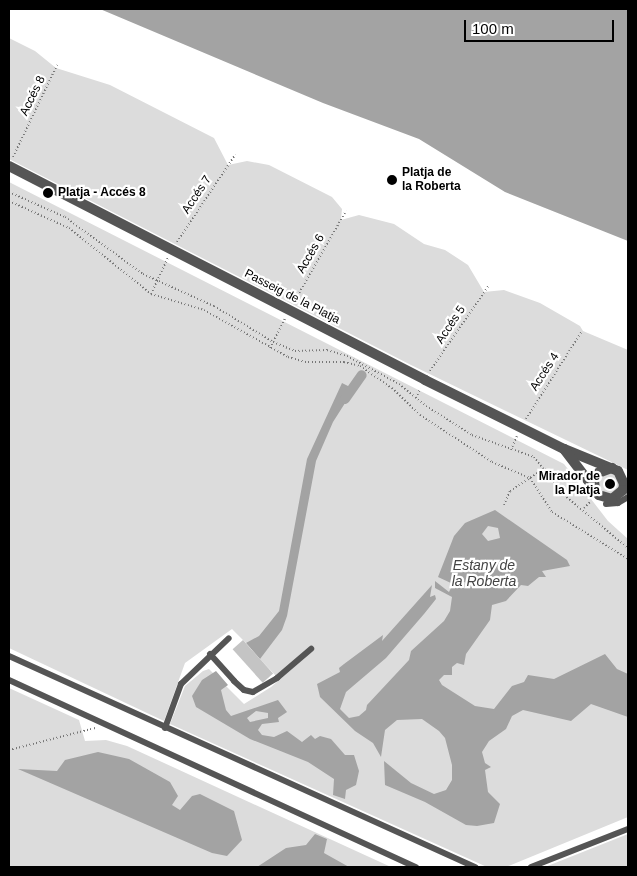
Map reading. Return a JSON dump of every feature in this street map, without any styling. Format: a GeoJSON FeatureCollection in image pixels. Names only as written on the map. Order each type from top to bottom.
{"type":"FeatureCollection","features":[{"type":"Feature","properties":{"kind":"street","name":"Passeig de la Platja"},"geometry":{"type":"LineString","coordinates":[[10,164],[564,449],[612,468]]}},
{"type":"Feature","properties":{"kind":"street","name":"Passeig de la Platja"},"geometry":{"type":"LineString","coordinates":[[564,449],[595,494]]}},
{"type":"Feature","properties":{"kind":"street"},"geometry":{"type":"LineString","coordinates":[[612,468],[622,477],[623,490],[612,499],[595,494],[594,480],[598,473],[612,468]]}},
{"type":"Feature","properties":{"kind":"lane"},"geometry":{"type":"LineString","coordinates":[[606,504],[628,497]]}},
{"type":"Feature","properties":{"kind":"lane"},"geometry":{"type":"LineString","coordinates":[[165,728],[181,684],[210,654],[229,638]]}},
{"type":"Feature","properties":{"kind":"lane"},"geometry":{"type":"LineString","coordinates":[[210,654],[234,682],[244,690],[253,692],[277,678],[311,649]]}},
{"type":"Feature","properties":{"kind":"lane"},"geometry":{"type":"LineString","coordinates":[[9,656],[475,867]]}},
{"type":"Feature","properties":{"kind":"lane"},"geometry":{"type":"LineString","coordinates":[[9,680],[416,867]]}},
{"type":"Feature","properties":{"kind":"lane"},"geometry":{"type":"LineString","coordinates":[[531,867],[628,828]]}},
{"type":"Feature","properties":{"kind":"path","name":"Accés 8"},"geometry":{"type":"LineString","coordinates":[[10,164],[57,65]]}},
{"type":"Feature","properties":{"kind":"path","name":"Accés 7"},"geometry":{"type":"LineString","coordinates":[[174,246],[235,155]]}},
{"type":"Feature","properties":{"kind":"path"},"geometry":{"type":"LineString","coordinates":[[9,192],[65,217],[157,281],[202,300],[274,342],[295,351],[338,352],[399,384],[416,398],[472,435],[534,458],[545,468],[564,494],[584,508],[628,548]]}},
{"type":"Feature","properties":{"kind":"path"},"geometry":{"type":"LineString","coordinates":[[9,201],[68,228],[151,294],[204,310],[270,348],[305,362],[344,362],[360,366],[392,388],[420,415],[492,462],[530,478],[552,512],[628,559]]}},
{"type":"Feature","properties":{"kind":"path","name":"Accés 6"},"geometry":{"type":"LineString","coordinates":[[292,306],[346,211]]}},
{"type":"Feature","properties":{"kind":"path"},"geometry":{"type":"LineString","coordinates":[[151,294],[170,254]]}},
{"type":"Feature","properties":{"kind":"path","name":"Accés 5"},"geometry":{"type":"LineString","coordinates":[[427,376],[489,284]]}},
{"type":"Feature","properties":{"kind":"path"},"geometry":{"type":"LineString","coordinates":[[270,348],[287,315]]}},
{"type":"Feature","properties":{"kind":"path","name":"Accés 4"},"geometry":{"type":"LineString","coordinates":[[523,424],[582,331]]}},
{"type":"Feature","properties":{"kind":"path"},"geometry":{"type":"LineString","coordinates":[[416,398],[423,384]]}},
{"type":"Feature","properties":{"kind":"path"},"geometry":{"type":"LineString","coordinates":[[511,450],[519,432]]}},
{"type":"Feature","properties":{"kind":"path"},"geometry":{"type":"LineString","coordinates":[[504,505],[510,491],[545,468]]}},
{"type":"Feature","properties":{"kind":"path"},"geometry":{"type":"LineString","coordinates":[[584,508],[595,494]]}},
{"type":"Feature","properties":{"kind":"path"},"geometry":{"type":"LineString","coordinates":[[9,750],[107,725]]}},
{"type":"Feature","properties":{"kind":"shaded area"},"geometry":{"type":"Polygon","coordinates":[[[9,38],[35,51],[56,68],[110,85],[214,138],[228,165],[247,161],[269,165],[332,197],[342,209],[341,220],[359,215],[394,224],[424,244],[445,250],[468,265],[484,292],[504,290],[540,303],[580,326],[583,331],[628,350],[628,470],[411,365],[9,159],[9,38]]]}},
{"type":"Feature","properties":{"kind":"shaded area"},"geometry":{"type":"Polygon","coordinates":[[[9,182],[564,464],[608,521],[628,539],[628,817],[506,867],[487,867],[170,724],[185,686],[203,671],[209,669],[244,704],[271,687],[306,657],[276,676],[260,659],[259,647],[246,643],[232,629],[185,663],[164,721],[9,648],[9,182]]]}},
{"type":"Feature","properties":{"kind":"shaded area"},"geometry":{"type":"Polygon","coordinates":[[[612,472],[621,482],[615,494],[602,494],[597,481],[599,476],[612,472]]]}},
{"type":"Feature","properties":{"kind":"shaded area"},"geometry":{"type":"Polygon","coordinates":[[[9,688],[79,720],[85,741],[106,740],[127,746],[391,867],[9,867],[9,688]]]}},
{"type":"Feature","properties":{"kind":"shaded area"},"geometry":{"type":"Polygon","coordinates":[[[628,834],[628,867],[545,867],[628,834]]]}},
{"type":"Feature","properties":{"kind":"water"},"geometry":{"type":"Polygon","coordinates":[[[100,9],[628,9],[628,241],[505,192],[419,139],[323,103],[100,9]]]}},
{"type":"Feature","properties":{"kind":"water"},"geometry":{"type":"Polygon","coordinates":[[[342,383],[354,389],[333,422],[316,461],[287,616],[282,630],[260,659],[246,643],[259,636],[279,611],[307,459],[342,383]]]}},
{"type":"Feature","properties":{"kind":"water","name":"Estany de la Roberta"},"geometry":{"type":"Polygon","coordinates":[[[495,510],[567,560],[570,566],[542,571],[546,577],[539,577],[528,586],[521,585],[506,601],[492,605],[490,620],[466,654],[464,665],[457,663],[452,667],[452,675],[444,675],[439,680],[442,685],[475,706],[494,709],[512,686],[524,682],[528,675],[554,679],[605,654],[617,669],[628,674],[628,717],[591,704],[571,721],[523,710],[512,716],[506,729],[489,741],[482,752],[485,763],[491,767],[485,770],[488,792],[500,804],[494,823],[477,826],[466,825],[425,802],[385,785],[384,761],[411,783],[434,794],[446,790],[452,780],[452,765],[445,738],[439,731],[422,719],[397,720],[385,730],[381,757],[373,743],[355,731],[320,697],[317,684],[340,672],[339,668],[383,635],[382,641],[432,585],[430,597],[435,595],[436,599],[424,614],[386,658],[346,692],[340,709],[349,718],[359,716],[366,710],[367,705],[409,660],[411,651],[444,621],[450,611],[452,597],[435,588],[435,581],[449,592],[453,584],[438,577],[454,536],[465,523],[495,510]],[[488,526],[482,534],[488,541],[500,538],[498,528],[488,526]]]}},
{"type":"Feature","properties":{"kind":"water"},"geometry":{"type":"Polygon","coordinates":[[[216,671],[228,685],[221,690],[226,710],[231,716],[278,700],[287,712],[278,718],[279,722],[262,724],[258,730],[262,735],[274,737],[287,731],[302,742],[311,735],[315,739],[320,736],[331,739],[345,755],[354,755],[359,771],[356,785],[346,790],[345,799],[333,795],[334,779],[308,762],[250,739],[196,707],[192,696],[202,680],[216,671]],[[256,711],[247,718],[250,722],[268,718],[268,713],[256,711]]]}},
{"type":"Feature","properties":{"kind":"water"},"geometry":{"type":"Polygon","coordinates":[[[98,752],[129,759],[170,782],[178,796],[172,805],[180,810],[192,796],[200,794],[234,811],[242,840],[227,856],[212,853],[18,769],[57,771],[65,760],[98,752]]]}},
{"type":"Feature","properties":{"kind":"water"},"geometry":{"type":"Polygon","coordinates":[[[315,834],[327,839],[324,853],[349,867],[257,867],[286,848],[306,845],[315,834]]]}},
{"type":"Feature","properties":{"kind":"building"},"geometry":{"type":"Polygon","coordinates":[[[243,640],[273,673],[263,683],[233,649],[243,640]]]}},
{"type":"Feature","properties":{"kind":"waterway"},"geometry":{"type":"LineString","coordinates":[[345,399],[362,375]]}},
{"type":"Feature","properties":{"kind":"place","name":"Platja de la Roberta"},"geometry":{"type":"Point","coordinates":[392,180]}},
{"type":"Feature","properties":{"kind":"place","name":"Platja - Accés 8"},"geometry":{"type":"Point","coordinates":[48,193]}},
{"type":"Feature","properties":{"kind":"place","name":"Mirador de la Platja"},"geometry":{"type":"Point","coordinates":[610,484]}}]}
